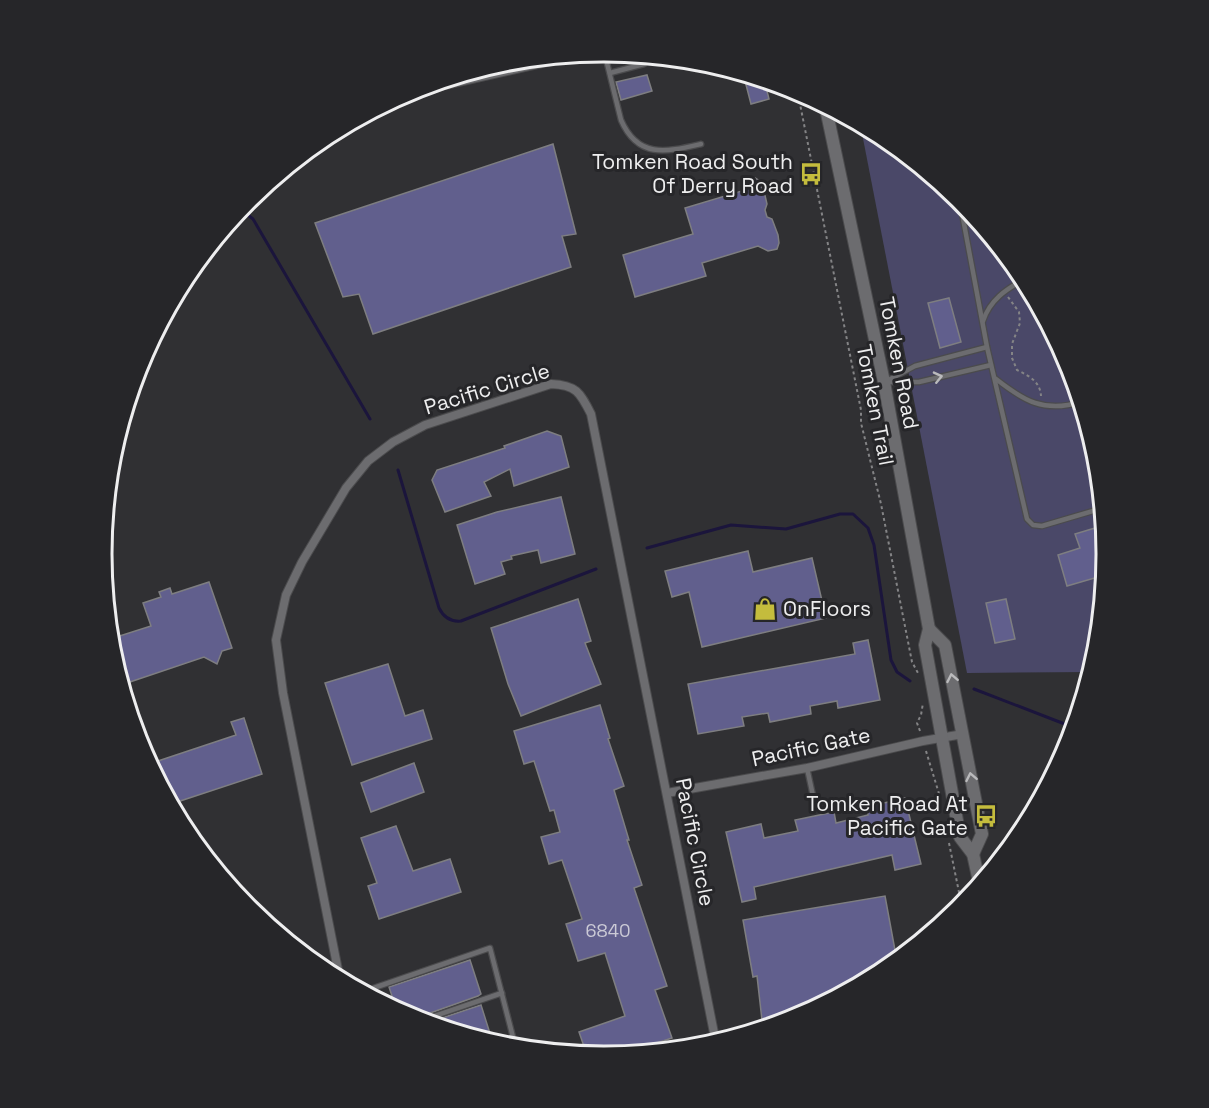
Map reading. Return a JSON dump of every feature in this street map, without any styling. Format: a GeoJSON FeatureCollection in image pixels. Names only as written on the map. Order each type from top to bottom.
{"type":"FeatureCollection","features":[{"type":"Feature","properties":{"kind":"main road","name":"Tomken Road"},"geometry":{"type":"LineString","coordinates":[[828,115],[884,382],[929,629],[925,645],[960,837],[973,854],[978,876]]}},
{"type":"Feature","properties":{"kind":"main road","name":"Tomken Road"},"geometry":{"type":"LineString","coordinates":[[929,629],[945,645],[963,734],[982,834],[973,854]]}},
{"type":"Feature","properties":{"kind":"street","name":"Pacific Circle"},"geometry":{"type":"LineString","coordinates":[[337,967],[283,693],[276,640],[286,596],[302,562],[346,488],[368,461],[393,442],[425,425],[551,384],[566,385],[582,395],[591,414],[714,1034]]}},
{"type":"Feature","properties":{"kind":"street","name":"Pacific Gate"},"geometry":{"type":"LineString","coordinates":[[667,793],[807,768],[963,734]]}},
{"type":"Feature","properties":{"kind":"lane"},"geometry":{"type":"LineString","coordinates":[[607,62],[621,120],[635,141],[648,149],[661,151],[701,144]]}},
{"type":"Feature","properties":{"kind":"lane"},"geometry":{"type":"LineString","coordinates":[[609,73],[644,64]]}},
{"type":"Feature","properties":{"kind":"lane"},"geometry":{"type":"LineString","coordinates":[[962,216],[982,324],[1027,519],[1033,525],[1042,526],[1095,510]]}},
{"type":"Feature","properties":{"kind":"lane"},"geometry":{"type":"LineString","coordinates":[[982,324],[990,304],[1017,285]]}},
{"type":"Feature","properties":{"kind":"lane"},"geometry":{"type":"LineString","coordinates":[[884,382],[915,366],[987,347]]}},
{"type":"Feature","properties":{"kind":"lane"},"geometry":{"type":"LineString","coordinates":[[884,382],[919,382],[992,365]]}},
{"type":"Feature","properties":{"kind":"lane"},"geometry":{"type":"LineString","coordinates":[[995,378],[1019,397],[1041,405],[1073,403]]}},
{"type":"Feature","properties":{"kind":"lane"},"geometry":{"type":"LineString","coordinates":[[807,768],[815,805]]}},
{"type":"Feature","properties":{"kind":"lane"},"geometry":{"type":"LineString","coordinates":[[372,988],[490,948],[513,1038]]}},
{"type":"Feature","properties":{"kind":"lane"},"geometry":{"type":"LineString","coordinates":[[435,1016],[502,993]]}},
{"type":"Feature","properties":{"kind":"path","name":"Tomken Trail"},"geometry":{"type":"LineString","coordinates":[[800,102],[861,410],[861,423],[881,504],[912,662],[918,673],[919,681]]}},
{"type":"Feature","properties":{"kind":"path"},"geometry":{"type":"LineString","coordinates":[[1005,293],[1019,312],[1020,323],[1012,344],[1012,358],[1017,370],[1034,379],[1041,392],[1041,405]]}},
{"type":"Feature","properties":{"kind":"path"},"geometry":{"type":"LineString","coordinates":[[917,724],[923,708],[922,698]]}},
{"type":"Feature","properties":{"kind":"shaded area"},"geometry":{"type":"Polygon","coordinates":[[[862,134],[904,163],[953,206],[975,229],[1014,280],[1046,336],[1060,366],[1088,458],[1096,522],[1097,554],[1093,618],[1082,672],[967,673],[862,134]]]}},
{"type":"Feature","properties":{"kind":"building"},"geometry":{"type":"Polygon","coordinates":[[[647,75],[652,91],[621,100],[616,82],[647,75]]]}},
{"type":"Feature","properties":{"kind":"building"},"geometry":{"type":"Polygon","coordinates":[[[745,82],[767,89],[769,99],[751,104],[745,82]]]}},
{"type":"Feature","properties":{"kind":"building"},"geometry":{"type":"Polygon","coordinates":[[[553,144],[576,234],[562,236],[571,267],[373,334],[359,294],[343,297],[315,223],[553,144]]]}},
{"type":"Feature","properties":{"kind":"building"},"geometry":{"type":"Polygon","coordinates":[[[755,178],[763,187],[767,217],[772,219],[778,235],[777,249],[768,251],[758,246],[702,263],[706,276],[635,297],[623,255],[693,234],[685,208],[742,191],[747,180],[755,178]]]}},
{"type":"Feature","properties":{"kind":"building"},"geometry":{"type":"Polygon","coordinates":[[[949,298],[961,342],[940,348],[928,303],[949,298]]]}},
{"type":"Feature","properties":{"kind":"building"},"geometry":{"type":"Polygon","coordinates":[[[547,431],[561,436],[569,467],[514,486],[510,469],[484,482],[491,496],[445,512],[432,480],[437,470],[505,448],[504,446],[547,431]]]}},
{"type":"Feature","properties":{"kind":"building"},"geometry":{"type":"Polygon","coordinates":[[[561,497],[575,554],[541,563],[538,550],[511,556],[512,559],[501,562],[505,574],[475,584],[457,525],[497,512],[561,497]]]}},
{"type":"Feature","properties":{"kind":"building"},"geometry":{"type":"Polygon","coordinates":[[[1095,528],[1096,578],[1067,586],[1058,555],[1080,548],[1075,534],[1095,528]]]}},
{"type":"Feature","properties":{"kind":"building"},"geometry":{"type":"Polygon","coordinates":[[[748,551],[753,572],[812,558],[826,618],[702,647],[689,592],[672,597],[665,571],[748,551]]]}},
{"type":"Feature","properties":{"kind":"building"},"geometry":{"type":"Polygon","coordinates":[[[209,582],[232,648],[222,651],[217,664],[204,657],[129,682],[119,636],[151,626],[143,603],[161,597],[159,592],[170,588],[172,594],[209,582]]]}},
{"type":"Feature","properties":{"kind":"building"},"geometry":{"type":"Polygon","coordinates":[[[578,599],[591,641],[585,643],[601,684],[521,716],[508,684],[491,628],[578,599]]]}},
{"type":"Feature","properties":{"kind":"building"},"geometry":{"type":"Polygon","coordinates":[[[1006,599],[1015,639],[995,643],[986,603],[1006,599]]]}},
{"type":"Feature","properties":{"kind":"building"},"geometry":{"type":"Polygon","coordinates":[[[868,640],[880,700],[838,708],[837,701],[810,706],[811,714],[770,722],[768,713],[742,717],[744,726],[698,734],[688,684],[855,654],[853,643],[868,640]]]}},
{"type":"Feature","properties":{"kind":"building"},"geometry":{"type":"Polygon","coordinates":[[[388,664],[405,716],[423,710],[432,739],[352,765],[325,683],[388,664]]]}},
{"type":"Feature","properties":{"kind":"building"},"geometry":{"type":"Polygon","coordinates":[[[600,705],[610,738],[608,739],[624,786],[614,790],[642,885],[634,888],[667,986],[655,990],[672,1038],[656,1043],[637,1045],[584,1045],[579,1032],[625,1016],[605,953],[578,961],[566,924],[582,919],[562,860],[549,864],[541,837],[560,832],[554,810],[550,811],[534,761],[524,764],[514,731],[600,705]]]}},
{"type":"Feature","properties":{"kind":"building"},"geometry":{"type":"Polygon","coordinates":[[[244,718],[262,774],[179,801],[158,761],[236,735],[231,722],[244,718]]]}},
{"type":"Feature","properties":{"kind":"building"},"geometry":{"type":"Polygon","coordinates":[[[414,763],[424,792],[371,812],[361,783],[414,763]]]}},
{"type":"Feature","properties":{"kind":"building"},"geometry":{"type":"Polygon","coordinates":[[[905,798],[921,864],[895,870],[892,855],[754,887],[756,899],[742,902],[726,832],[761,824],[764,838],[798,831],[795,820],[834,812],[836,823],[868,815],[867,807],[905,798]]]}},
{"type":"Feature","properties":{"kind":"building"},"geometry":{"type":"Polygon","coordinates":[[[396,826],[413,871],[450,859],[461,892],[379,919],[368,886],[377,883],[361,838],[396,826]]]}},
{"type":"Feature","properties":{"kind":"building"},"geometry":{"type":"Polygon","coordinates":[[[885,896],[895,951],[851,981],[793,1009],[762,1020],[757,976],[753,977],[743,920],[885,896]]]}},
{"type":"Feature","properties":{"kind":"building"},"geometry":{"type":"Polygon","coordinates":[[[470,960],[481,994],[429,1014],[393,999],[389,987],[470,960]]]}},
{"type":"Feature","properties":{"kind":"building"},"geometry":{"type":"Polygon","coordinates":[[[481,1005],[490,1033],[477,1030],[441,1018],[481,1005]]]}},
{"type":"Feature","properties":{"kind":"waterway"},"geometry":{"type":"LineString","coordinates":[[248,215],[253,219],[370,419]]}},
{"type":"Feature","properties":{"kind":"waterway"},"geometry":{"type":"LineString","coordinates":[[398,470],[439,608],[448,619],[461,621],[596,569]]}},
{"type":"Feature","properties":{"kind":"waterway"},"geometry":{"type":"LineString","coordinates":[[647,548],[731,525],[786,529],[840,514],[853,514],[868,528],[874,545],[891,660],[897,672],[910,681]]}},
{"type":"Feature","properties":{"kind":"waterway"},"geometry":{"type":"LineString","coordinates":[[974,689],[1066,725]]}},
{"type":"Feature","properties":{"kind":"place","name":"Tomken Road South Of Derry Road"},"geometry":{"type":"Point","coordinates":[811,174]}},
{"type":"Feature","properties":{"kind":"place","name":"OnFloors"},"geometry":{"type":"Point","coordinates":[765,609]}},
{"type":"Feature","properties":{"kind":"place","name":"Tomken Road At Pacific Gate"},"geometry":{"type":"Point","coordinates":[986,816]}}]}
